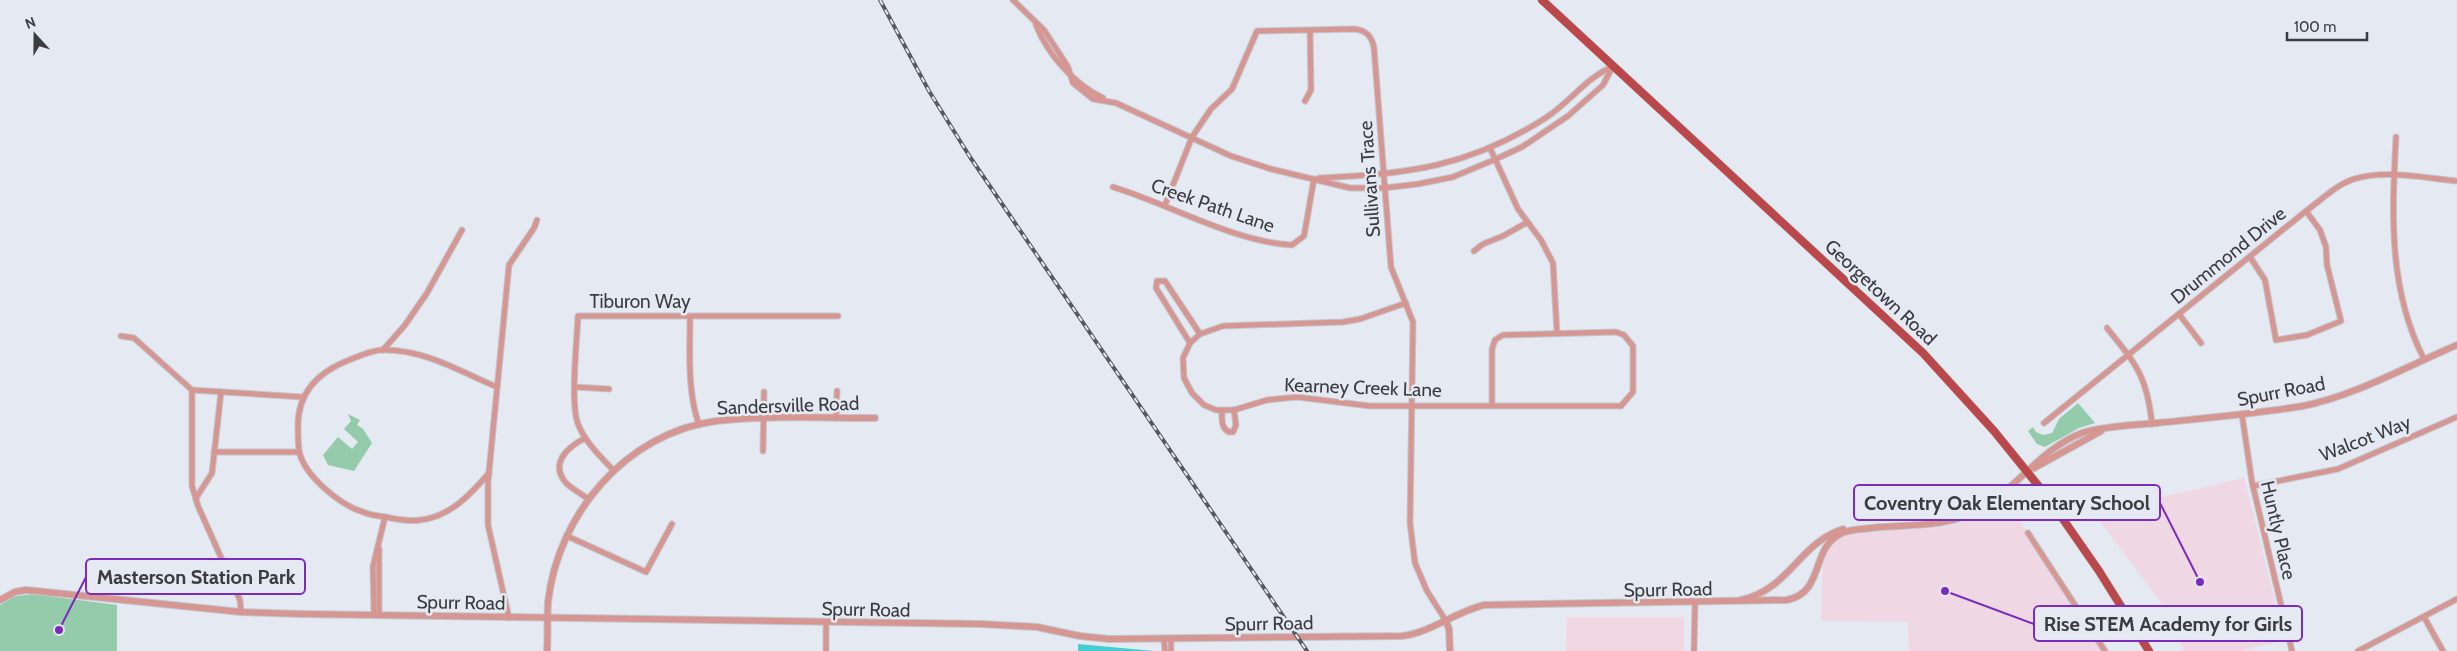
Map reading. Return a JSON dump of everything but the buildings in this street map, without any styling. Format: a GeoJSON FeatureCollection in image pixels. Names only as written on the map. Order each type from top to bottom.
{"type":"FeatureCollection","features":[{"type":"Feature","properties":{"kind":"main road","name":"Georgetown Road"},"geometry":{"type":"LineString","coordinates":[[1542,0],[1923,352],[2028,471],[2099,571],[2149,651]]}},
{"type":"Feature","properties":{"kind":"street"},"geometry":{"type":"LineString","coordinates":[[1013,0],[1044,30],[1068,66],[1071,76],[1087,90],[1231,156],[1271,169],[1350,188],[1384,188],[1418,184],[1453,176],[1496,160],[1522,147],[1558,123],[1603,85],[1613,66]]}},
{"type":"Feature","properties":{"kind":"street","name":"Sullivans Trace"},"geometry":{"type":"LineString","coordinates":[[1165,205],[1192,138],[1211,109],[1232,89],[1257,31],[1362,30],[1372,40],[1391,267],[1413,322],[1410,523],[1412,546],[1420,575],[1446,621]]}},
{"type":"Feature","properties":{"kind":"street"},"geometry":{"type":"LineString","coordinates":[[1305,101],[1311,90],[1310,31]]}},
{"type":"Feature","properties":{"kind":"street"},"geometry":{"type":"LineString","coordinates":[[1314,179],[1383,175],[1448,163],[1490,148],[1520,133],[1551,113],[1595,75],[1613,66]]}},
{"type":"Feature","properties":{"kind":"street"},"geometry":{"type":"LineString","coordinates":[[1551,113],[1558,123]]}},
{"type":"Feature","properties":{"kind":"street"},"geometry":{"type":"LineString","coordinates":[[2396,138],[2392,224],[2394,260],[2400,295],[2415,341],[2424,359]]}},
{"type":"Feature","properties":{"kind":"street"},"geometry":{"type":"LineString","coordinates":[[1490,148],[1526,223],[1541,240],[1553,263],[1557,333]]}},
{"type":"Feature","properties":{"kind":"street","name":"Drummond Drive"},"geometry":{"type":"LineString","coordinates":[[2044,423],[2306,211],[2352,179],[2368,176],[2394,176],[2457,181]]}},
{"type":"Feature","properties":{"kind":"street","name":"Creek Path Lane"},"geometry":{"type":"LineString","coordinates":[[1113,187],[1165,205],[1221,228],[1267,241],[1292,245],[1304,236],[1314,179]]}},
{"type":"Feature","properties":{"kind":"street"},"geometry":{"type":"LineString","coordinates":[[2250,257],[2266,280],[2276,340],[2307,335],[2341,322],[2327,265],[2326,247],[2320,230],[2306,211]]}},
{"type":"Feature","properties":{"kind":"street"},"geometry":{"type":"LineString","coordinates":[[509,618],[488,525],[486,508],[509,265],[534,228],[537,220]]}},
{"type":"Feature","properties":{"kind":"street"},"geometry":{"type":"LineString","coordinates":[[1474,251],[1483,244],[1503,236],[1526,223]]}},
{"type":"Feature","properties":{"kind":"street"},"geometry":{"type":"LineString","coordinates":[[383,350],[406,326],[449,256],[462,230]]}},
{"type":"Feature","properties":{"kind":"street"},"geometry":{"type":"LineString","coordinates":[[1190,343],[1156,288],[1157,281],[1165,281],[1200,334]]}},
{"type":"Feature","properties":{"kind":"street"},"geometry":{"type":"LineString","coordinates":[[1234,410],[1236,425],[1233,432],[1229,432],[1225,430],[1222,412],[1204,405],[1192,394],[1184,378],[1183,358],[1190,343],[1200,334],[1223,326],[1343,322],[1360,319],[1406,304]]}},
{"type":"Feature","properties":{"kind":"street"},"geometry":{"type":"LineString","coordinates":[[2179,314],[2200,343]]}},
{"type":"Feature","properties":{"kind":"street","name":"Tiburon Way"},"geometry":{"type":"LineString","coordinates":[[613,470],[585,438],[578,422],[575,387],[578,316],[838,316]]}},
{"type":"Feature","properties":{"kind":"street"},"geometry":{"type":"LineString","coordinates":[[690,317],[692,406],[699,425]]}},
{"type":"Feature","properties":{"kind":"street"},"geometry":{"type":"LineString","coordinates":[[2107,328],[2139,370],[2147,390],[2152,424]]}},
{"type":"Feature","properties":{"kind":"street","name":"Kearney Creek Lane"},"geometry":{"type":"LineString","coordinates":[[1222,412],[1267,400],[1297,397],[1316,398],[1352,405],[1620,406],[1628,400],[1633,392],[1632,346],[1630,339],[1616,332],[1504,335],[1495,340],[1492,349],[1492,405]]}},
{"type":"Feature","properties":{"kind":"street"},"geometry":{"type":"LineString","coordinates":[[121,336],[134,338],[192,390],[303,397]]}},
{"type":"Feature","properties":{"kind":"street","name":"Spurr Road"},"geometry":{"type":"LineString","coordinates":[[0,600],[14,592],[26,590],[241,612],[509,618],[981,624],[1037,627],[1090,638],[1168,640],[1394,637],[1416,634],[1484,605],[1728,603],[1794,599],[1814,581],[1822,554],[1833,539],[1841,533],[1960,518],[1983,507],[2028,471],[2102,430],[2242,415],[2306,405],[2355,389],[2457,345]]}},
{"type":"Feature","properties":{"kind":"street"},"geometry":{"type":"LineString","coordinates":[[490,472],[471,493],[444,512],[419,520],[385,518],[362,512],[339,500],[311,474],[299,452],[298,418],[303,397],[314,381],[332,367],[373,351],[399,351],[432,359],[497,386]]}},
{"type":"Feature","properties":{"kind":"street"},"geometry":{"type":"LineString","coordinates":[[575,387],[609,389]]}},
{"type":"Feature","properties":{"kind":"street"},"geometry":{"type":"LineString","coordinates":[[192,390],[190,466],[192,486],[240,600],[241,612]]}},
{"type":"Feature","properties":{"kind":"street"},"geometry":{"type":"LineString","coordinates":[[196,498],[210,478],[221,392]]}},
{"type":"Feature","properties":{"kind":"street"},"geometry":{"type":"LineString","coordinates":[[763,451],[764,392]]}},
{"type":"Feature","properties":{"kind":"street"},"geometry":{"type":"LineString","coordinates":[[836,418],[837,392]]}},
{"type":"Feature","properties":{"kind":"street","name":"Huntly Place"},"geometry":{"type":"LineString","coordinates":[[2242,415],[2253,486],[2292,651]]}},
{"type":"Feature","properties":{"kind":"street","name":"Walcot Way"},"geometry":{"type":"LineString","coordinates":[[2253,486],[2338,469],[2457,417]]}},
{"type":"Feature","properties":{"kind":"street","name":"Sandersville Road"},"geometry":{"type":"LineString","coordinates":[[548,651],[548,602],[567,536],[588,499],[613,470],[627,459],[663,438],[716,421],[875,418]]}},
{"type":"Feature","properties":{"kind":"street"},"geometry":{"type":"LineString","coordinates":[[585,438],[571,446],[562,455],[559,470],[566,483],[588,499]]}},
{"type":"Feature","properties":{"kind":"street"},"geometry":{"type":"LineString","coordinates":[[214,452],[299,452]]}},
{"type":"Feature","properties":{"kind":"street"},"geometry":{"type":"LineString","coordinates":[[376,615],[373,566],[385,518]]}},
{"type":"Feature","properties":{"kind":"street"},"geometry":{"type":"LineString","coordinates":[[567,536],[646,572],[672,524]]}},
{"type":"Feature","properties":{"kind":"street","name":"Spurr Road"},"geometry":{"type":"LineString","coordinates":[[1728,603],[1758,596],[1769,589],[1790,572],[1816,542],[1830,533],[1848,528],[1870,528]]}},
{"type":"Feature","properties":{"kind":"street"},"geometry":{"type":"LineString","coordinates":[[2028,533],[2105,651]]}},
{"type":"Feature","properties":{"kind":"street"},"geometry":{"type":"LineString","coordinates":[[2358,651],[2367,650],[2457,599]]}},
{"type":"Feature","properties":{"kind":"street"},"geometry":{"type":"LineString","coordinates":[[1694,651],[1695,603]]}},
{"type":"Feature","properties":{"kind":"street"},"geometry":{"type":"LineString","coordinates":[[2424,617],[2442,651]]}},
{"type":"Feature","properties":{"kind":"street"},"geometry":{"type":"LineString","coordinates":[[1446,621],[1449,629],[1450,651]]}},
{"type":"Feature","properties":{"kind":"street"},"geometry":{"type":"LineString","coordinates":[[826,623],[826,651]]}},
{"type":"Feature","properties":{"kind":"street"},"geometry":{"type":"LineString","coordinates":[[1165,651],[1168,640]]}},
{"type":"Feature","properties":{"kind":"street"},"geometry":{"type":"LineString","coordinates":[[1168,640],[1172,651]]}},
{"type":"Feature","properties":{"kind":"shaded area"},"geometry":{"type":"Polygon","coordinates":[[[2244,478],[2285,640],[2240,651],[2184,651],[2162,604],[2094,513],[2244,478]]]}},
{"type":"Feature","properties":{"kind":"shaded area"},"geometry":{"type":"Polygon","coordinates":[[[2005,499],[2109,651],[1909,651],[1908,622],[1821,621],[1823,560],[1836,540],[1858,530],[1929,529],[1957,524],[1982,514],[2005,499]]]}},
{"type":"Feature","properties":{"kind":"shaded area"},"geometry":{"type":"Polygon","coordinates":[[[1567,617],[1684,617],[1684,651],[1566,651],[1567,617]]]}},
{"type":"Feature","properties":{"kind":"green space"},"geometry":{"type":"Polygon","coordinates":[[[2078,403],[2095,423],[2079,428],[2045,447],[2037,444],[2028,431],[2033,427],[2036,432],[2043,435],[2052,433],[2059,419],[2078,403]]]}},
{"type":"Feature","properties":{"kind":"green space"},"geometry":{"type":"Polygon","coordinates":[[[348,414],[360,420],[357,425],[363,429],[372,443],[354,471],[328,465],[323,455],[338,437],[352,449],[358,442],[344,429],[351,421],[348,414]]]}},
{"type":"Feature","properties":{"kind":"green space"},"geometry":{"type":"Polygon","coordinates":[[[32,594],[117,605],[117,651],[0,651],[0,605],[12,597],[32,594]]]}},
{"type":"Feature","properties":{"kind":"water"},"geometry":{"type":"Polygon","coordinates":[[[1078,644],[1154,651],[1078,651],[1078,644]]]}},
{"type":"Feature","properties":{"kind":"railway"},"geometry":{"type":"LineString","coordinates":[[880,0],[929,91],[970,157],[1307,651]]}},
{"type":"Feature","properties":{"kind":"place","name":"Coventry Oak Elementary School"},"geometry":{"type":"Point","coordinates":[2200,582]}},
{"type":"Feature","properties":{"kind":"place","name":"Rise STEM Academy for Girls"},"geometry":{"type":"Point","coordinates":[1945,591]}},
{"type":"Feature","properties":{"kind":"place","name":"Masterson Station Park"},"geometry":{"type":"Point","coordinates":[59,630]}}]}
